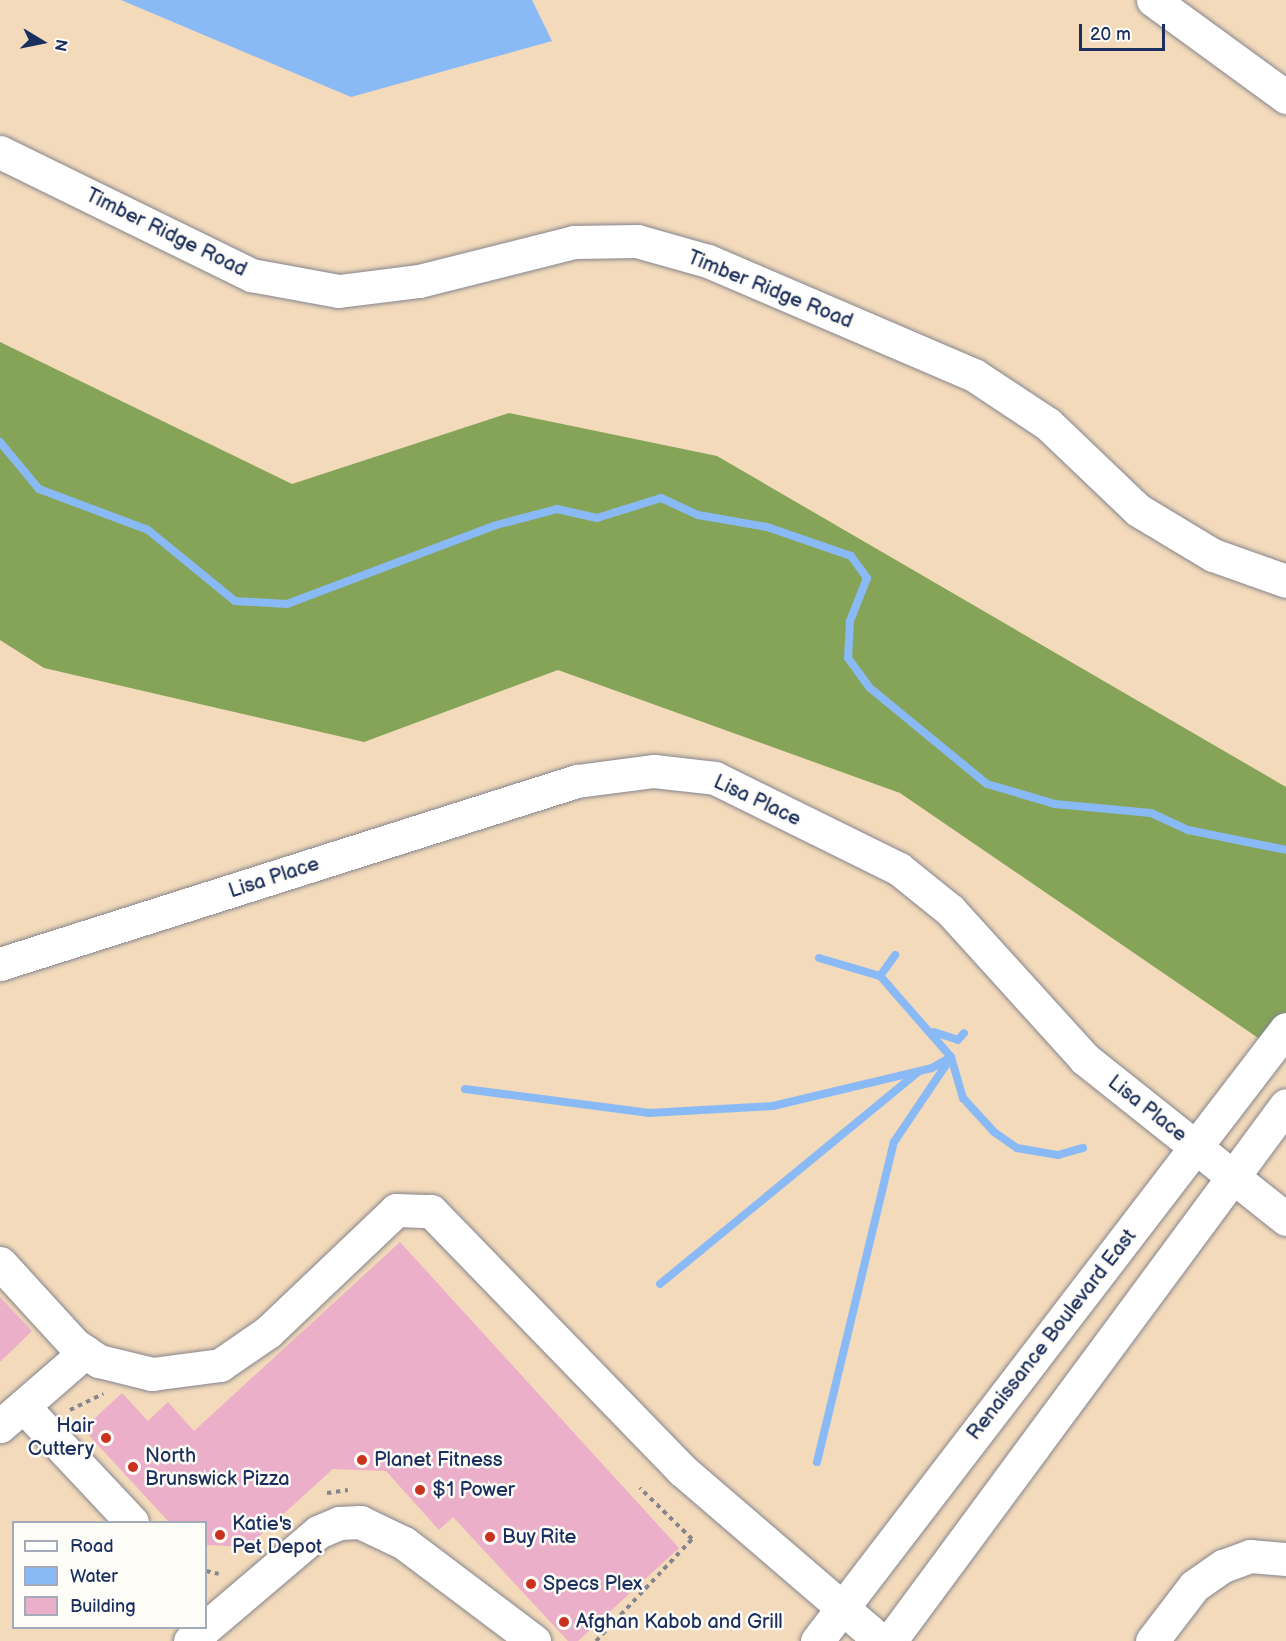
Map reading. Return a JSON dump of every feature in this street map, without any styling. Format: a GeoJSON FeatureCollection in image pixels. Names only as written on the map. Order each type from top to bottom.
{"type":"FeatureCollection","features":[{"type":"Feature","properties":{"kind":"street"},"geometry":{"type":"LineString","coordinates":[[1153,0],[1286,97]]}},
{"type":"Feature","properties":{"kind":"street","name":"Timber Ridge Road"},"geometry":{"type":"LineString","coordinates":[[0,152],[251,275],[339,291],[419,281],[574,242],[637,241],[708,261],[974,375],[1048,423],[1138,510],[1213,555],[1286,581]]}},
{"type":"Feature","properties":{"kind":"street","name":"Lisa Place"},"geometry":{"type":"LineString","coordinates":[[0,964],[577,781],[654,771],[715,778],[899,869],[950,910],[1085,1059],[1230,1177],[1286,1219]]}},
{"type":"Feature","properties":{"kind":"street","name":"Renaissance Boulevard East"},"geometry":{"type":"LineString","coordinates":[[817,1641],[1286,1029]]}},
{"type":"Feature","properties":{"kind":"street"},"geometry":{"type":"LineString","coordinates":[[890,1641],[1230,1177],[1286,1105]]}},
{"type":"Feature","properties":{"kind":"street"},"geometry":{"type":"LineString","coordinates":[[0,1263],[85,1352],[99,1362],[152,1374],[220,1365],[268,1332],[396,1210],[431,1211],[682,1470],[776,1547],[842,1610],[881,1641]]}},
{"type":"Feature","properties":{"kind":"street"},"geometry":{"type":"LineString","coordinates":[[85,1352],[11,1416],[131,1521]]}},
{"type":"Feature","properties":{"kind":"street"},"geometry":{"type":"LineString","coordinates":[[212,1608],[318,1533],[339,1523],[360,1522],[404,1543],[534,1641]]}},
{"type":"Feature","properties":{"kind":"street"},"geometry":{"type":"LineString","coordinates":[[1152,1641],[1194,1586],[1223,1566],[1250,1556],[1286,1559]]}},
{"type":"Feature","properties":{"kind":"path"},"geometry":{"type":"LineString","coordinates":[[596,1641],[692,1539],[640,1488]]}},
{"type":"Feature","properties":{"kind":"green space"},"geometry":{"type":"Polygon","coordinates":[[[0,342],[292,484],[509,413],[717,456],[1286,787],[1286,1057],[900,793],[558,670],[364,742],[44,668],[0,640],[0,342]]]}},
{"type":"Feature","properties":{"kind":"water"},"geometry":{"type":"Polygon","coordinates":[[[121,0],[532,0],[552,41],[351,97],[121,0]]]}},
{"type":"Feature","properties":{"kind":"building"},"geometry":{"type":"Polygon","coordinates":[[[400,1242],[679,1548],[578,1641],[568,1641],[453,1517],[439,1530],[386,1471],[333,1469],[247,1547],[207,1545],[207,1521],[168,1521],[83,1429],[122,1393],[148,1421],[168,1402],[194,1431],[400,1242]]]}},
{"type":"Feature","properties":{"kind":"building"},"geometry":{"type":"Polygon","coordinates":[[[0,1297],[32,1331],[0,1362],[0,1297]]]}},
{"type":"Feature","properties":{"kind":"waterway"},"geometry":{"type":"LineString","coordinates":[[0,442],[39,489],[148,530],[235,601],[287,604],[493,526],[557,509],[597,518],[661,498],[698,515],[767,527],[851,556],[867,578],[850,621],[848,658],[870,688],[987,784],[1055,804],[1151,813],[1188,830],[1286,850]]}},
{"type":"Feature","properties":{"kind":"waterway"},"geometry":{"type":"LineString","coordinates":[[465,1089],[649,1113],[773,1106],[932,1068],[951,1057],[880,976],[895,955]]}},
{"type":"Feature","properties":{"kind":"waterway"},"geometry":{"type":"LineString","coordinates":[[819,958],[880,976]]}},
{"type":"Feature","properties":{"kind":"waterway"},"geometry":{"type":"LineString","coordinates":[[934,1032],[958,1040],[964,1033]]}},
{"type":"Feature","properties":{"kind":"waterway"},"geometry":{"type":"LineString","coordinates":[[951,1057],[963,1098],[994,1132],[1017,1148],[1058,1155],[1083,1148]]}},
{"type":"Feature","properties":{"kind":"waterway"},"geometry":{"type":"LineString","coordinates":[[817,1462],[894,1142],[950,1059]]}},
{"type":"Feature","properties":{"kind":"waterway"},"geometry":{"type":"LineString","coordinates":[[660,1284],[917,1073]]}},
{"type":"Feature","properties":{"kind":"place","name":"Hair Cuttery"},"geometry":{"type":"Point","coordinates":[106,1438]}},
{"type":"Feature","properties":{"kind":"place","name":"Planet Fitness"},"geometry":{"type":"Point","coordinates":[362,1460]}},
{"type":"Feature","properties":{"kind":"place","name":"North Brunswick Pizza"},"geometry":{"type":"Point","coordinates":[133,1467]}},
{"type":"Feature","properties":{"kind":"place","name":"$1 Power"},"geometry":{"type":"Point","coordinates":[420,1490]}},
{"type":"Feature","properties":{"kind":"place","name":"Katie's Pet Depot"},"geometry":{"type":"Point","coordinates":[220,1535]}},
{"type":"Feature","properties":{"kind":"place","name":"Buy Rite"},"geometry":{"type":"Point","coordinates":[490,1537]}},
{"type":"Feature","properties":{"kind":"place","name":"Specs Plex"},"geometry":{"type":"Point","coordinates":[531,1584]}},
{"type":"Feature","properties":{"kind":"place","name":"Afghan Kabob and Grill"},"geometry":{"type":"Point","coordinates":[564,1622]}}]}
